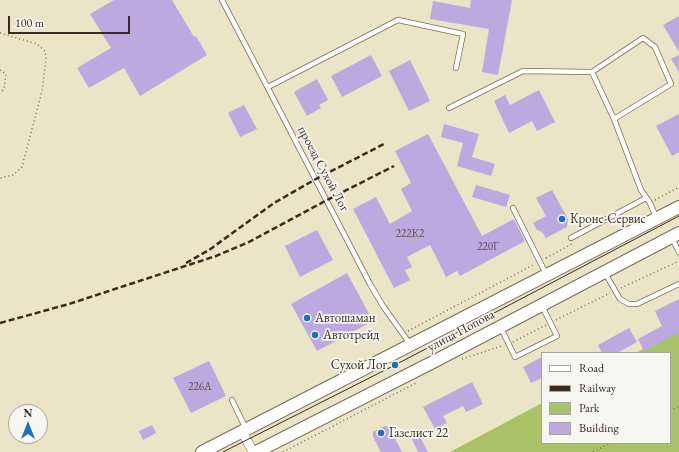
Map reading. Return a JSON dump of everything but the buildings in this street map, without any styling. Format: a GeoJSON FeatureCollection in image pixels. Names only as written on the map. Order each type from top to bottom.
{"type":"FeatureCollection","features":[{"type":"Feature","properties":{"kind":"main road","name":"улица Попова"},"geometry":{"type":"LineString","coordinates":[[202,452],[679,207]]}},
{"type":"Feature","properties":{"kind":"main road","name":"улица Попова"},"geometry":{"type":"LineString","coordinates":[[256,452],[675,235]]}},
{"type":"Feature","properties":{"kind":"street"},"geometry":{"type":"LineString","coordinates":[[244,430],[253,452]]}},
{"type":"Feature","properties":{"kind":"lane","name":"проезд Сухой Лог"},"geometry":{"type":"LineString","coordinates":[[222,0],[370,284],[383,306],[411,345]]}},
{"type":"Feature","properties":{"kind":"lane"},"geometry":{"type":"LineString","coordinates":[[268,87],[398,20],[463,34],[456,68]]}},
{"type":"Feature","properties":{"kind":"lane"},"geometry":{"type":"LineString","coordinates":[[449,108],[523,71],[592,72],[643,38],[655,46],[671,84],[614,119]]}},
{"type":"Feature","properties":{"kind":"lane"},"geometry":{"type":"LineString","coordinates":[[592,72],[614,119],[641,190],[657,219]]}},
{"type":"Feature","properties":{"kind":"lane"},"geometry":{"type":"LineString","coordinates":[[571,238],[646,198]]}},
{"type":"Feature","properties":{"kind":"lane"},"geometry":{"type":"LineString","coordinates":[[513,208],[547,275]]}},
{"type":"Feature","properties":{"kind":"lane"},"geometry":{"type":"LineString","coordinates":[[675,235],[679,252]]}},
{"type":"Feature","properties":{"kind":"lane"},"geometry":{"type":"LineString","coordinates":[[605,271],[620,299],[629,304],[637,304],[679,284]]}},
{"type":"Feature","properties":{"kind":"lane"},"geometry":{"type":"LineString","coordinates":[[500,326],[515,357],[550,340],[557,336],[542,304]]}},
{"type":"Feature","properties":{"kind":"lane"},"geometry":{"type":"LineString","coordinates":[[232,400],[244,430]]}},
{"type":"Feature","properties":{"kind":"path"},"geometry":{"type":"LineString","coordinates":[[0,33],[37,44],[44,51],[46,59],[42,91],[22,167],[13,175],[0,178]]}},
{"type":"Feature","properties":{"kind":"path"},"geometry":{"type":"LineString","coordinates":[[0,70],[6,74],[4,88],[0,93]]}},
{"type":"Feature","properties":{"kind":"path"},"geometry":{"type":"LineString","coordinates":[[462,359],[509,344],[615,290],[679,261]]}},
{"type":"Feature","properties":{"kind":"path"},"geometry":{"type":"LineString","coordinates":[[283,452],[422,380]]}},
{"type":"Feature","properties":{"kind":"path"},"geometry":{"type":"LineString","coordinates":[[593,452],[608,444]]}},
{"type":"Feature","properties":{"kind":"green space"},"geometry":{"type":"Polygon","coordinates":[[[679,330],[679,452],[450,452],[541,404],[541,444],[671,444],[671,352],[638,352],[679,330]]]}},
{"type":"Feature","properties":{"kind":"tram line"},"geometry":{"type":"LineString","coordinates":[[223,452],[395,365],[679,216]]}},
{"type":"Feature","properties":{"kind":"railway"},"geometry":{"type":"LineString","coordinates":[[186,263],[209,250],[274,203],[316,179],[384,144]]}},
{"type":"Feature","properties":{"kind":"railway"},"geometry":{"type":"LineString","coordinates":[[0,323],[69,304],[216,256],[249,242],[394,166]]}},
{"type":"Feature","properties":{"kind":"place","name":"Кроне-Сервис"},"geometry":{"type":"Point","coordinates":[562,219]}},
{"type":"Feature","properties":{"kind":"place","name":"Автошаман"},"geometry":{"type":"Point","coordinates":[307,318]}},
{"type":"Feature","properties":{"kind":"place","name":"Автотрейд"},"geometry":{"type":"Point","coordinates":[315,335]}},
{"type":"Feature","properties":{"kind":"place","name":"Сухой Лог"},"geometry":{"type":"Point","coordinates":[395,365]}},
{"type":"Feature","properties":{"kind":"place","name":"Газелист 22"},"geometry":{"type":"Point","coordinates":[381,433]}}]}
